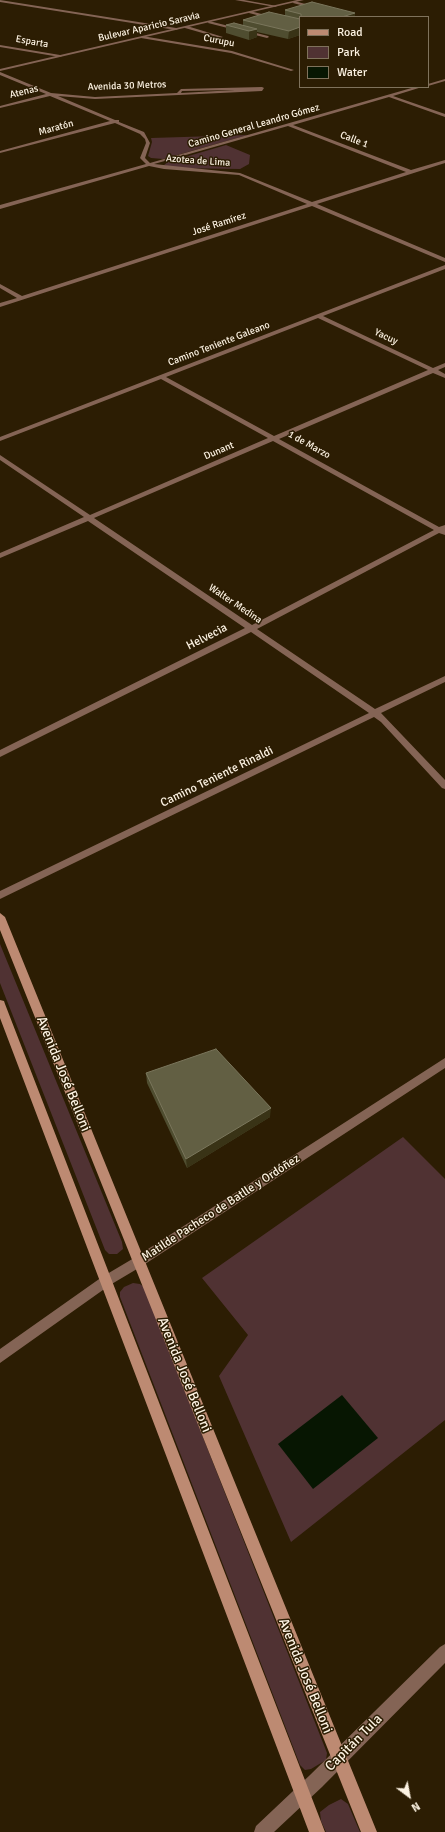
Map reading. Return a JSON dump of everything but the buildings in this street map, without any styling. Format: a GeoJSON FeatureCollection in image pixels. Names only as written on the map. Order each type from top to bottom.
{"type":"FeatureCollection","features":[{"type":"Feature","properties":{"kind":"main road","name":"Avenida José Belloni"},"geometry":{"type":"LineString","coordinates":[[0,917],[338,1759],[369,1832]]}},
{"type":"Feature","properties":{"kind":"main road"},"geometry":{"type":"LineString","coordinates":[[0,1004],[317,1832]]}},
{"type":"Feature","properties":{"kind":"street"},"geometry":{"type":"LineString","coordinates":[[237,0],[275,6]]}},
{"type":"Feature","properties":{"kind":"street","name":"Bulevar Aparicio Saravia"},"geometry":{"type":"LineString","coordinates":[[0,72],[60,56],[302,0]]}},
{"type":"Feature","properties":{"kind":"street"},"geometry":{"type":"LineString","coordinates":[[0,1],[176,29]]}},
{"type":"Feature","properties":{"kind":"street"},"geometry":{"type":"LineString","coordinates":[[294,2],[324,10]]}},
{"type":"Feature","properties":{"kind":"street"},"geometry":{"type":"LineString","coordinates":[[250,12],[299,25]]}},
{"type":"Feature","properties":{"kind":"street"},"geometry":{"type":"LineString","coordinates":[[209,22],[267,37]]}},
{"type":"Feature","properties":{"kind":"street"},"geometry":{"type":"LineString","coordinates":[[186,27],[221,37]]}},
{"type":"Feature","properties":{"kind":"street","name":"Curupu"},"geometry":{"type":"LineString","coordinates":[[142,37],[232,52],[292,70]]}},
{"type":"Feature","properties":{"kind":"street","name":"Esparta"},"geometry":{"type":"LineString","coordinates":[[0,46],[60,56]]}},
{"type":"Feature","properties":{"kind":"street","name":"Azotea de Lima"},"geometry":{"type":"LineString","coordinates":[[0,72],[117,121],[145,136],[148,143],[142,158],[150,165],[164,168],[236,172],[445,260]]}},
{"type":"Feature","properties":{"kind":"street"},"geometry":{"type":"LineString","coordinates":[[429,85],[445,81]]}},
{"type":"Feature","properties":{"kind":"street","name":"Avenida 30 Metros"},"geometry":{"type":"LineString","coordinates":[[52,94],[95,98],[179,93],[244,92],[262,90],[262,88],[181,90],[179,93]]}},
{"type":"Feature","properties":{"kind":"street","name":"Camino General Leandro Gómez"},"geometry":{"type":"LineString","coordinates":[[0,207],[417,88]]}},
{"type":"Feature","properties":{"kind":"street","name":"Atenas"},"geometry":{"type":"LineString","coordinates":[[0,107],[52,94]]}},
{"type":"Feature","properties":{"kind":"street"},"geometry":{"type":"LineString","coordinates":[[389,96],[445,116]]}},
{"type":"Feature","properties":{"kind":"street","name":"Maratón"},"geometry":{"type":"LineString","coordinates":[[0,152],[117,121]]}},
{"type":"Feature","properties":{"kind":"street","name":"Calle 1"},"geometry":{"type":"LineString","coordinates":[[290,125],[411,172]]}},
{"type":"Feature","properties":{"kind":"street","name":"José Ramírez"},"geometry":{"type":"LineString","coordinates":[[0,305],[270,216],[313,204],[445,161]]}},
{"type":"Feature","properties":{"kind":"street","name":"Camino Teniente Galeano"},"geometry":{"type":"LineString","coordinates":[[0,439],[445,267]]}},
{"type":"Feature","properties":{"kind":"street"},"geometry":{"type":"LineString","coordinates":[[0,286],[22,298]]}},
{"type":"Feature","properties":{"kind":"street","name":"Yacuy"},"geometry":{"type":"LineString","coordinates":[[318,316],[445,376]]}},
{"type":"Feature","properties":{"kind":"street","name":"Dunant"},"geometry":{"type":"LineString","coordinates":[[0,556],[445,365]]}},
{"type":"Feature","properties":{"kind":"street","name":"1 de Marzo"},"geometry":{"type":"LineString","coordinates":[[162,377],[443,530]]}},
{"type":"Feature","properties":{"kind":"street","name":"Walter Medina"},"geometry":{"type":"LineString","coordinates":[[0,457],[375,713],[384,720],[445,786]]}},
{"type":"Feature","properties":{"kind":"street","name":"Helvecia"},"geometry":{"type":"LineString","coordinates":[[0,754],[252,628],[443,530]]}},
{"type":"Feature","properties":{"kind":"street","name":"Camino Teniente Rinaldi"},"geometry":{"type":"LineString","coordinates":[[0,895],[445,679]]}},
{"type":"Feature","properties":{"kind":"street","name":"Matilde Pacheco de Batlle y Ordóñez"},"geometry":{"type":"LineString","coordinates":[[0,1357],[106,1281],[138,1262],[445,1062]]}},
{"type":"Feature","properties":{"kind":"street","name":"Capitán Tula"},"geometry":{"type":"LineString","coordinates":[[262,1832],[302,1795],[445,1652]]}},
{"type":"Feature","properties":{"kind":"green space"},"geometry":{"type":"Polygon","coordinates":[[[248,135],[163,159],[151,158],[148,156],[152,142],[151,138],[248,135]]]}},
{"type":"Feature","properties":{"kind":"green space"},"geometry":{"type":"Polygon","coordinates":[[[226,145],[250,155],[249,164],[240,169],[172,168],[164,165],[168,162],[226,145]]]}},
{"type":"Feature","properties":{"kind":"green space"},"geometry":{"type":"Polygon","coordinates":[[[0,944],[122,1242],[123,1249],[117,1254],[109,1254],[105,1250],[0,983],[0,944]]]}},
{"type":"Feature","properties":{"kind":"green space"},"geometry":{"type":"Polygon","coordinates":[[[403,1137],[445,1179],[445,1420],[291,1542],[219,1376],[248,1335],[202,1278],[403,1137]]]}},
{"type":"Feature","properties":{"kind":"green space"},"geometry":{"type":"Polygon","coordinates":[[[133,1283],[140,1284],[144,1287],[327,1753],[326,1760],[311,1769],[305,1770],[300,1765],[120,1297],[120,1292],[124,1287],[133,1283]]]}},
{"type":"Feature","properties":{"kind":"green space"},"geometry":{"type":"Polygon","coordinates":[[[341,1799],[348,1804],[360,1832],[326,1832],[321,1821],[320,1812],[329,1805],[341,1799]]]}},
{"type":"Feature","properties":{"kind":"water"},"geometry":{"type":"Polygon","coordinates":[[[342,1395],[378,1438],[313,1489],[278,1444],[342,1395]]]}}]}
